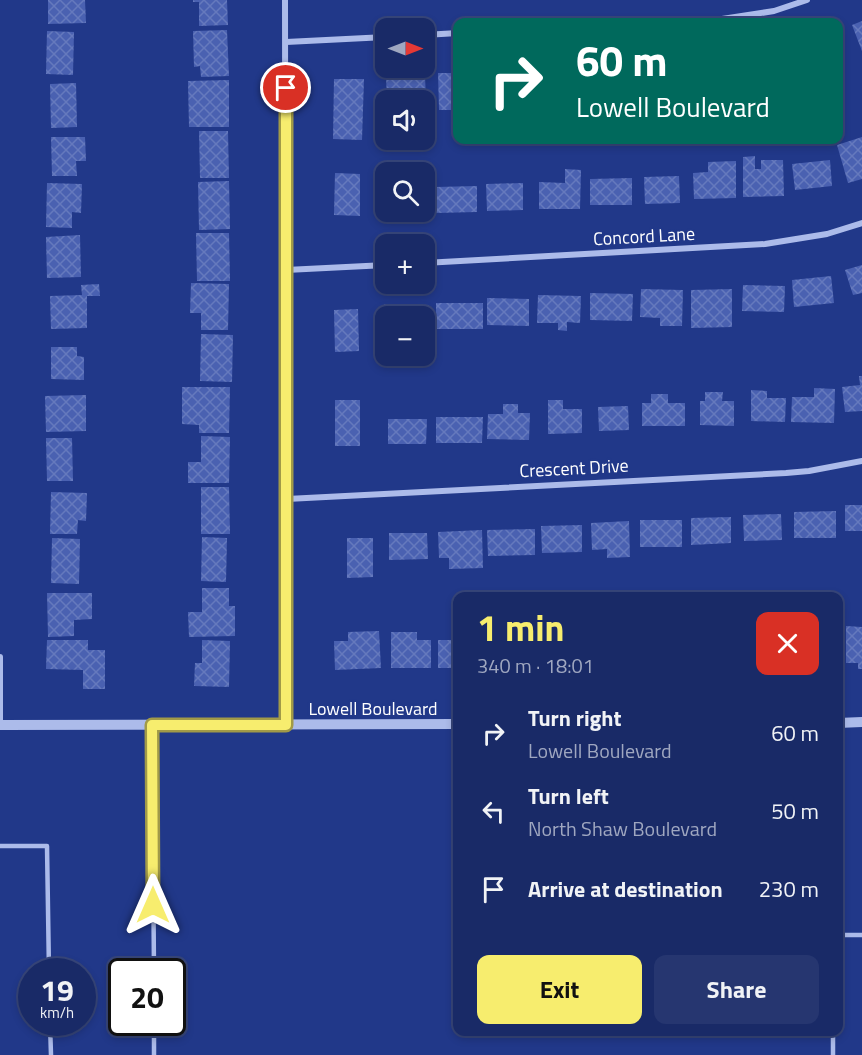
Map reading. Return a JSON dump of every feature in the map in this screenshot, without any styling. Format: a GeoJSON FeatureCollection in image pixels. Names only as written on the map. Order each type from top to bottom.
{"type":"FeatureCollection","features":[{"type":"Feature","properties":{"kind":"street"},"geometry":{"type":"LineString","coordinates":[[285,0],[286,725]]}},
{"type":"Feature","properties":{"kind":"street"},"geometry":{"type":"LineString","coordinates":[[728,18],[774,11],[807,0]]}},
{"type":"Feature","properties":{"kind":"street"},"geometry":{"type":"LineString","coordinates":[[435,34],[453,33]]}},
{"type":"Feature","properties":{"kind":"street"},"geometry":{"type":"LineString","coordinates":[[286,42],[375,38]]}},
{"type":"Feature","properties":{"kind":"street","name":"Concord Lane"},"geometry":{"type":"LineString","coordinates":[[435,262],[765,244],[827,234],[862,223]]}},
{"type":"Feature","properties":{"kind":"street"},"geometry":{"type":"LineString","coordinates":[[286,270],[375,266]]}},
{"type":"Feature","properties":{"kind":"street","name":"Crescent Drive"},"geometry":{"type":"LineString","coordinates":[[287,499],[786,473],[862,461]]}},
{"type":"Feature","properties":{"kind":"street"},"geometry":{"type":"LineString","coordinates":[[0,657],[0,725]]}},
{"type":"Feature","properties":{"kind":"street"},"geometry":{"type":"LineString","coordinates":[[843,723],[862,722]]}},
{"type":"Feature","properties":{"kind":"street","name":"Lowell Boulevard"},"geometry":{"type":"LineString","coordinates":[[0,725],[453,724]]}},
{"type":"Feature","properties":{"kind":"lane"},"geometry":{"type":"LineString","coordinates":[[152,725],[154,958]]}},
{"type":"Feature","properties":{"kind":"lane"},"geometry":{"type":"LineString","coordinates":[[0,846],[47,846],[49,958]]}},
{"type":"Feature","properties":{"kind":"lane"},"geometry":{"type":"LineString","coordinates":[[843,935],[862,934]]}},
{"type":"Feature","properties":{"kind":"lane"},"geometry":{"type":"LineString","coordinates":[[50,1036],[51,1055]]}},
{"type":"Feature","properties":{"kind":"lane"},"geometry":{"type":"LineString","coordinates":[[154,1036],[154,1055]]}},
{"type":"Feature","properties":{"kind":"lane"},"geometry":{"type":"LineString","coordinates":[[833,1036],[833,1055]]}},
{"type":"Feature","properties":{"kind":"building"},"geometry":{"type":"Polygon","coordinates":[[[48,0],[85,0],[86,23],[48,24],[48,0]]]}},
{"type":"Feature","properties":{"kind":"building"},"geometry":{"type":"Polygon","coordinates":[[[193,0],[227,0],[228,25],[199,26],[199,2],[193,2],[193,0]]]}},
{"type":"Feature","properties":{"kind":"building"},"geometry":{"type":"Polygon","coordinates":[[[862,21],[862,51],[852,25],[862,21]]]}},
{"type":"Feature","properties":{"kind":"building"},"geometry":{"type":"Polygon","coordinates":[[[227,30],[229,76],[201,77],[200,66],[194,67],[193,31],[227,30]]]}},
{"type":"Feature","properties":{"kind":"building"},"geometry":{"type":"Polygon","coordinates":[[[47,31],[74,32],[73,75],[46,74],[47,31]]]}},
{"type":"Feature","properties":{"kind":"building"},"geometry":{"type":"Polygon","coordinates":[[[438,73],[453,73],[453,110],[439,110],[438,73]]]}},
{"type":"Feature","properties":{"kind":"building"},"geometry":{"type":"Polygon","coordinates":[[[386,78],[425,78],[426,90],[387,90],[386,78]]]}},
{"type":"Feature","properties":{"kind":"building"},"geometry":{"type":"Polygon","coordinates":[[[334,79],[364,79],[362,140],[333,139],[334,79]]]}},
{"type":"Feature","properties":{"kind":"building"},"geometry":{"type":"Polygon","coordinates":[[[229,80],[229,127],[189,127],[188,81],[229,80]]]}},
{"type":"Feature","properties":{"kind":"building"},"geometry":{"type":"Polygon","coordinates":[[[76,83],[77,127],[51,128],[50,84],[76,83]]]}},
{"type":"Feature","properties":{"kind":"building"},"geometry":{"type":"Polygon","coordinates":[[[199,131],[228,131],[229,178],[200,178],[199,131]]]}},
{"type":"Feature","properties":{"kind":"building"},"geometry":{"type":"Polygon","coordinates":[[[51,137],[85,137],[86,161],[76,161],[77,176],[52,176],[51,137]]]}},
{"type":"Feature","properties":{"kind":"building"},"geometry":{"type":"Polygon","coordinates":[[[862,137],[862,179],[848,183],[837,145],[862,137]]]}},
{"type":"Feature","properties":{"kind":"building"},"geometry":{"type":"Polygon","coordinates":[[[755,156],[755,169],[761,169],[761,160],[783,160],[784,196],[743,197],[743,157],[755,156]]]}},
{"type":"Feature","properties":{"kind":"building"},"geometry":{"type":"Polygon","coordinates":[[[830,160],[832,186],[795,190],[792,164],[830,160]]]}},
{"type":"Feature","properties":{"kind":"building"},"geometry":{"type":"Polygon","coordinates":[[[736,161],[736,198],[694,199],[693,173],[708,172],[708,162],[736,161]]]}},
{"type":"Feature","properties":{"kind":"building"},"geometry":{"type":"Polygon","coordinates":[[[565,169],[581,170],[580,209],[539,209],[539,182],[565,183],[565,169]]]}},
{"type":"Feature","properties":{"kind":"building"},"geometry":{"type":"Polygon","coordinates":[[[335,173],[360,174],[360,216],[334,215],[335,173]]]}},
{"type":"Feature","properties":{"kind":"building"},"geometry":{"type":"Polygon","coordinates":[[[679,176],[680,203],[645,204],[644,177],[679,176]]]}},
{"type":"Feature","properties":{"kind":"building"},"geometry":{"type":"Polygon","coordinates":[[[632,178],[632,205],[590,205],[590,179],[632,178]]]}},
{"type":"Feature","properties":{"kind":"building"},"geometry":{"type":"Polygon","coordinates":[[[229,181],[230,229],[199,230],[198,182],[229,181]]]}},
{"type":"Feature","properties":{"kind":"building"},"geometry":{"type":"Polygon","coordinates":[[[47,183],[82,184],[81,213],[72,212],[72,228],[46,227],[47,183]]]}},
{"type":"Feature","properties":{"kind":"building"},"geometry":{"type":"Polygon","coordinates":[[[523,183],[523,210],[487,211],[486,184],[523,183]]]}},
{"type":"Feature","properties":{"kind":"building"},"geometry":{"type":"Polygon","coordinates":[[[477,186],[477,212],[436,213],[435,187],[477,186]]]}},
{"type":"Feature","properties":{"kind":"building"},"geometry":{"type":"Polygon","coordinates":[[[196,233],[229,233],[230,281],[197,281],[196,233]]]}},
{"type":"Feature","properties":{"kind":"building"},"geometry":{"type":"Polygon","coordinates":[[[80,235],[81,277],[47,278],[46,237],[80,235]]]}},
{"type":"Feature","properties":{"kind":"building"},"geometry":{"type":"Polygon","coordinates":[[[862,265],[862,293],[853,295],[845,270],[862,265]]]}},
{"type":"Feature","properties":{"kind":"building"},"geometry":{"type":"Polygon","coordinates":[[[831,276],[834,303],[794,307],[792,280],[831,276]]]}},
{"type":"Feature","properties":{"kind":"building"},"geometry":{"type":"Polygon","coordinates":[[[191,283],[229,284],[228,330],[201,330],[201,313],[190,313],[191,283]]]}},
{"type":"Feature","properties":{"kind":"building"},"geometry":{"type":"Polygon","coordinates":[[[99,284],[100,296],[87,296],[87,328],[51,329],[50,296],[82,295],[81,285],[99,284]]]}},
{"type":"Feature","properties":{"kind":"building"},"geometry":{"type":"Polygon","coordinates":[[[743,285],[785,286],[784,312],[742,311],[743,285]]]}},
{"type":"Feature","properties":{"kind":"building"},"geometry":{"type":"Polygon","coordinates":[[[641,289],[683,290],[682,326],[660,326],[660,318],[640,317],[641,289]]]}},
{"type":"Feature","properties":{"kind":"building"},"geometry":{"type":"Polygon","coordinates":[[[732,289],[732,327],[691,328],[691,290],[732,289]]]}},
{"type":"Feature","properties":{"kind":"building"},"geometry":{"type":"Polygon","coordinates":[[[590,293],[633,294],[632,321],[590,320],[590,293]]]}},
{"type":"Feature","properties":{"kind":"building"},"geometry":{"type":"Polygon","coordinates":[[[538,295],[581,296],[580,323],[567,322],[567,331],[558,330],[558,323],[537,323],[538,295]]]}},
{"type":"Feature","properties":{"kind":"building"},"geometry":{"type":"Polygon","coordinates":[[[487,298],[529,299],[529,326],[487,325],[487,298]]]}},
{"type":"Feature","properties":{"kind":"building"},"geometry":{"type":"Polygon","coordinates":[[[436,303],[483,303],[483,329],[436,329],[436,303]]]}},
{"type":"Feature","properties":{"kind":"building"},"geometry":{"type":"Polygon","coordinates":[[[384,304],[429,305],[429,306],[384,306],[384,304]]]}},
{"type":"Feature","properties":{"kind":"building"},"geometry":{"type":"Polygon","coordinates":[[[358,309],[359,351],[335,352],[334,310],[358,309]]]}},
{"type":"Feature","properties":{"kind":"building"},"geometry":{"type":"Polygon","coordinates":[[[201,334],[233,335],[232,382],[200,381],[201,334]]]}},
{"type":"Feature","properties":{"kind":"building"},"geometry":{"type":"Polygon","coordinates":[[[51,347],[77,347],[77,356],[84,357],[84,380],[51,379],[51,347]]]}},
{"type":"Feature","properties":{"kind":"building"},"geometry":{"type":"Polygon","coordinates":[[[859,376],[862,376],[862,411],[845,412],[842,387],[860,385],[859,376]]]}},
{"type":"Feature","properties":{"kind":"building"},"geometry":{"type":"Polygon","coordinates":[[[182,387],[230,387],[229,433],[199,433],[199,425],[182,424],[182,387]]]}},
{"type":"Feature","properties":{"kind":"building"},"geometry":{"type":"Polygon","coordinates":[[[814,388],[835,389],[834,423],[791,422],[792,397],[814,397],[814,388]]]}},
{"type":"Feature","properties":{"kind":"building"},"geometry":{"type":"Polygon","coordinates":[[[751,390],[767,391],[767,398],[786,398],[785,422],[751,421],[751,390]]]}},
{"type":"Feature","properties":{"kind":"building"},"geometry":{"type":"Polygon","coordinates":[[[705,392],[723,392],[722,401],[734,401],[734,426],[700,425],[700,401],[705,401],[705,392]]]}},
{"type":"Feature","properties":{"kind":"building"},"geometry":{"type":"Polygon","coordinates":[[[651,394],[668,394],[668,403],[685,403],[685,426],[642,426],[642,403],[651,403],[651,394]]]}},
{"type":"Feature","properties":{"kind":"building"},"geometry":{"type":"Polygon","coordinates":[[[86,395],[86,431],[46,432],[45,396],[86,395]]]}},
{"type":"Feature","properties":{"kind":"building"},"geometry":{"type":"Polygon","coordinates":[[[335,400],[360,400],[360,446],[335,446],[335,400]]]}},
{"type":"Feature","properties":{"kind":"building"},"geometry":{"type":"Polygon","coordinates":[[[548,400],[563,400],[563,409],[582,409],[582,433],[548,434],[548,400]]]}},
{"type":"Feature","properties":{"kind":"building"},"geometry":{"type":"Polygon","coordinates":[[[503,404],[518,404],[518,413],[530,413],[529,440],[487,439],[488,414],[503,414],[503,404]]]}},
{"type":"Feature","properties":{"kind":"building"},"geometry":{"type":"Polygon","coordinates":[[[628,406],[629,430],[599,431],[598,407],[628,406]]]}},
{"type":"Feature","properties":{"kind":"building"},"geometry":{"type":"Polygon","coordinates":[[[436,417],[483,417],[482,443],[436,443],[436,417]]]}},
{"type":"Feature","properties":{"kind":"building"},"geometry":{"type":"Polygon","coordinates":[[[388,419],[427,419],[426,444],[388,444],[388,419]]]}},
{"type":"Feature","properties":{"kind":"building"},"geometry":{"type":"Polygon","coordinates":[[[201,436],[230,437],[229,483],[188,483],[188,462],[201,462],[201,436]]]}},
{"type":"Feature","properties":{"kind":"building"},"geometry":{"type":"Polygon","coordinates":[[[46,438],[72,438],[73,481],[47,481],[46,438]]]}},
{"type":"Feature","properties":{"kind":"building"},"geometry":{"type":"Polygon","coordinates":[[[201,487],[229,487],[230,534],[201,534],[201,487]]]}},
{"type":"Feature","properties":{"kind":"building"},"geometry":{"type":"Polygon","coordinates":[[[51,492],[87,493],[86,521],[78,520],[77,534],[50,534],[51,492]]]}},
{"type":"Feature","properties":{"kind":"building"},"geometry":{"type":"Polygon","coordinates":[[[845,505],[862,505],[862,531],[845,531],[845,505]]]}},
{"type":"Feature","properties":{"kind":"building"},"geometry":{"type":"Polygon","coordinates":[[[836,511],[836,538],[794,538],[794,512],[836,511]]]}},
{"type":"Feature","properties":{"kind":"building"},"geometry":{"type":"Polygon","coordinates":[[[781,514],[782,540],[744,541],[743,515],[781,514]]]}},
{"type":"Feature","properties":{"kind":"building"},"geometry":{"type":"Polygon","coordinates":[[[731,517],[731,543],[691,545],[691,518],[731,517]]]}},
{"type":"Feature","properties":{"kind":"building"},"geometry":{"type":"Polygon","coordinates":[[[640,520],[682,520],[682,547],[640,547],[640,520]]]}},
{"type":"Feature","properties":{"kind":"building"},"geometry":{"type":"Polygon","coordinates":[[[629,521],[630,557],[607,558],[607,549],[592,550],[591,523],[629,521]]]}},
{"type":"Feature","properties":{"kind":"building"},"geometry":{"type":"Polygon","coordinates":[[[582,525],[582,552],[542,553],[541,526],[582,525]]]}},
{"type":"Feature","properties":{"kind":"building"},"geometry":{"type":"Polygon","coordinates":[[[535,529],[535,555],[488,556],[487,530],[535,529]]]}},
{"type":"Feature","properties":{"kind":"building"},"geometry":{"type":"Polygon","coordinates":[[[482,530],[483,568],[449,569],[449,558],[439,558],[438,532],[482,530]]]}},
{"type":"Feature","properties":{"kind":"building"},"geometry":{"type":"Polygon","coordinates":[[[389,533],[427,533],[428,559],[389,560],[389,533]]]}},
{"type":"Feature","properties":{"kind":"building"},"geometry":{"type":"Polygon","coordinates":[[[202,537],[227,538],[226,582],[201,581],[202,537]]]}},
{"type":"Feature","properties":{"kind":"building"},"geometry":{"type":"Polygon","coordinates":[[[52,538],[80,539],[79,584],[51,583],[52,538]]]}},
{"type":"Feature","properties":{"kind":"building"},"geometry":{"type":"Polygon","coordinates":[[[347,538],[373,538],[373,577],[347,578],[347,538]]]}},
{"type":"Feature","properties":{"kind":"building"},"geometry":{"type":"Polygon","coordinates":[[[202,588],[229,588],[229,606],[235,606],[235,636],[189,637],[188,612],[202,612],[202,588]]]}},
{"type":"Feature","properties":{"kind":"building"},"geometry":{"type":"Polygon","coordinates":[[[47,593],[92,593],[92,619],[74,620],[74,636],[48,637],[47,593]]]}},
{"type":"Feature","properties":{"kind":"building"},"geometry":{"type":"Polygon","coordinates":[[[846,626],[862,627],[862,669],[858,669],[858,663],[846,663],[846,626]]]}},
{"type":"Feature","properties":{"kind":"building"},"geometry":{"type":"Polygon","coordinates":[[[379,631],[381,668],[335,670],[334,641],[348,641],[348,632],[379,631]]]}},
{"type":"Feature","properties":{"kind":"building"},"geometry":{"type":"Polygon","coordinates":[[[391,632],[417,632],[417,640],[431,640],[431,668],[391,668],[391,632]]]}},
{"type":"Feature","properties":{"kind":"building"},"geometry":{"type":"Polygon","coordinates":[[[47,640],[88,640],[88,650],[105,650],[105,689],[83,689],[83,670],[46,669],[47,640]]]}},
{"type":"Feature","properties":{"kind":"building"},"geometry":{"type":"Polygon","coordinates":[[[202,640],[230,641],[229,687],[194,686],[195,663],[202,663],[202,640]]]}},
{"type":"Feature","properties":{"kind":"building"},"geometry":{"type":"Polygon","coordinates":[[[438,640],[453,640],[453,668],[438,668],[438,640]]]}},
{"type":"Feature","properties":{"kind":"route"},"geometry":{"type":"LineString","coordinates":[[153,905],[152,725],[286,725],[286,88]]}}]}
